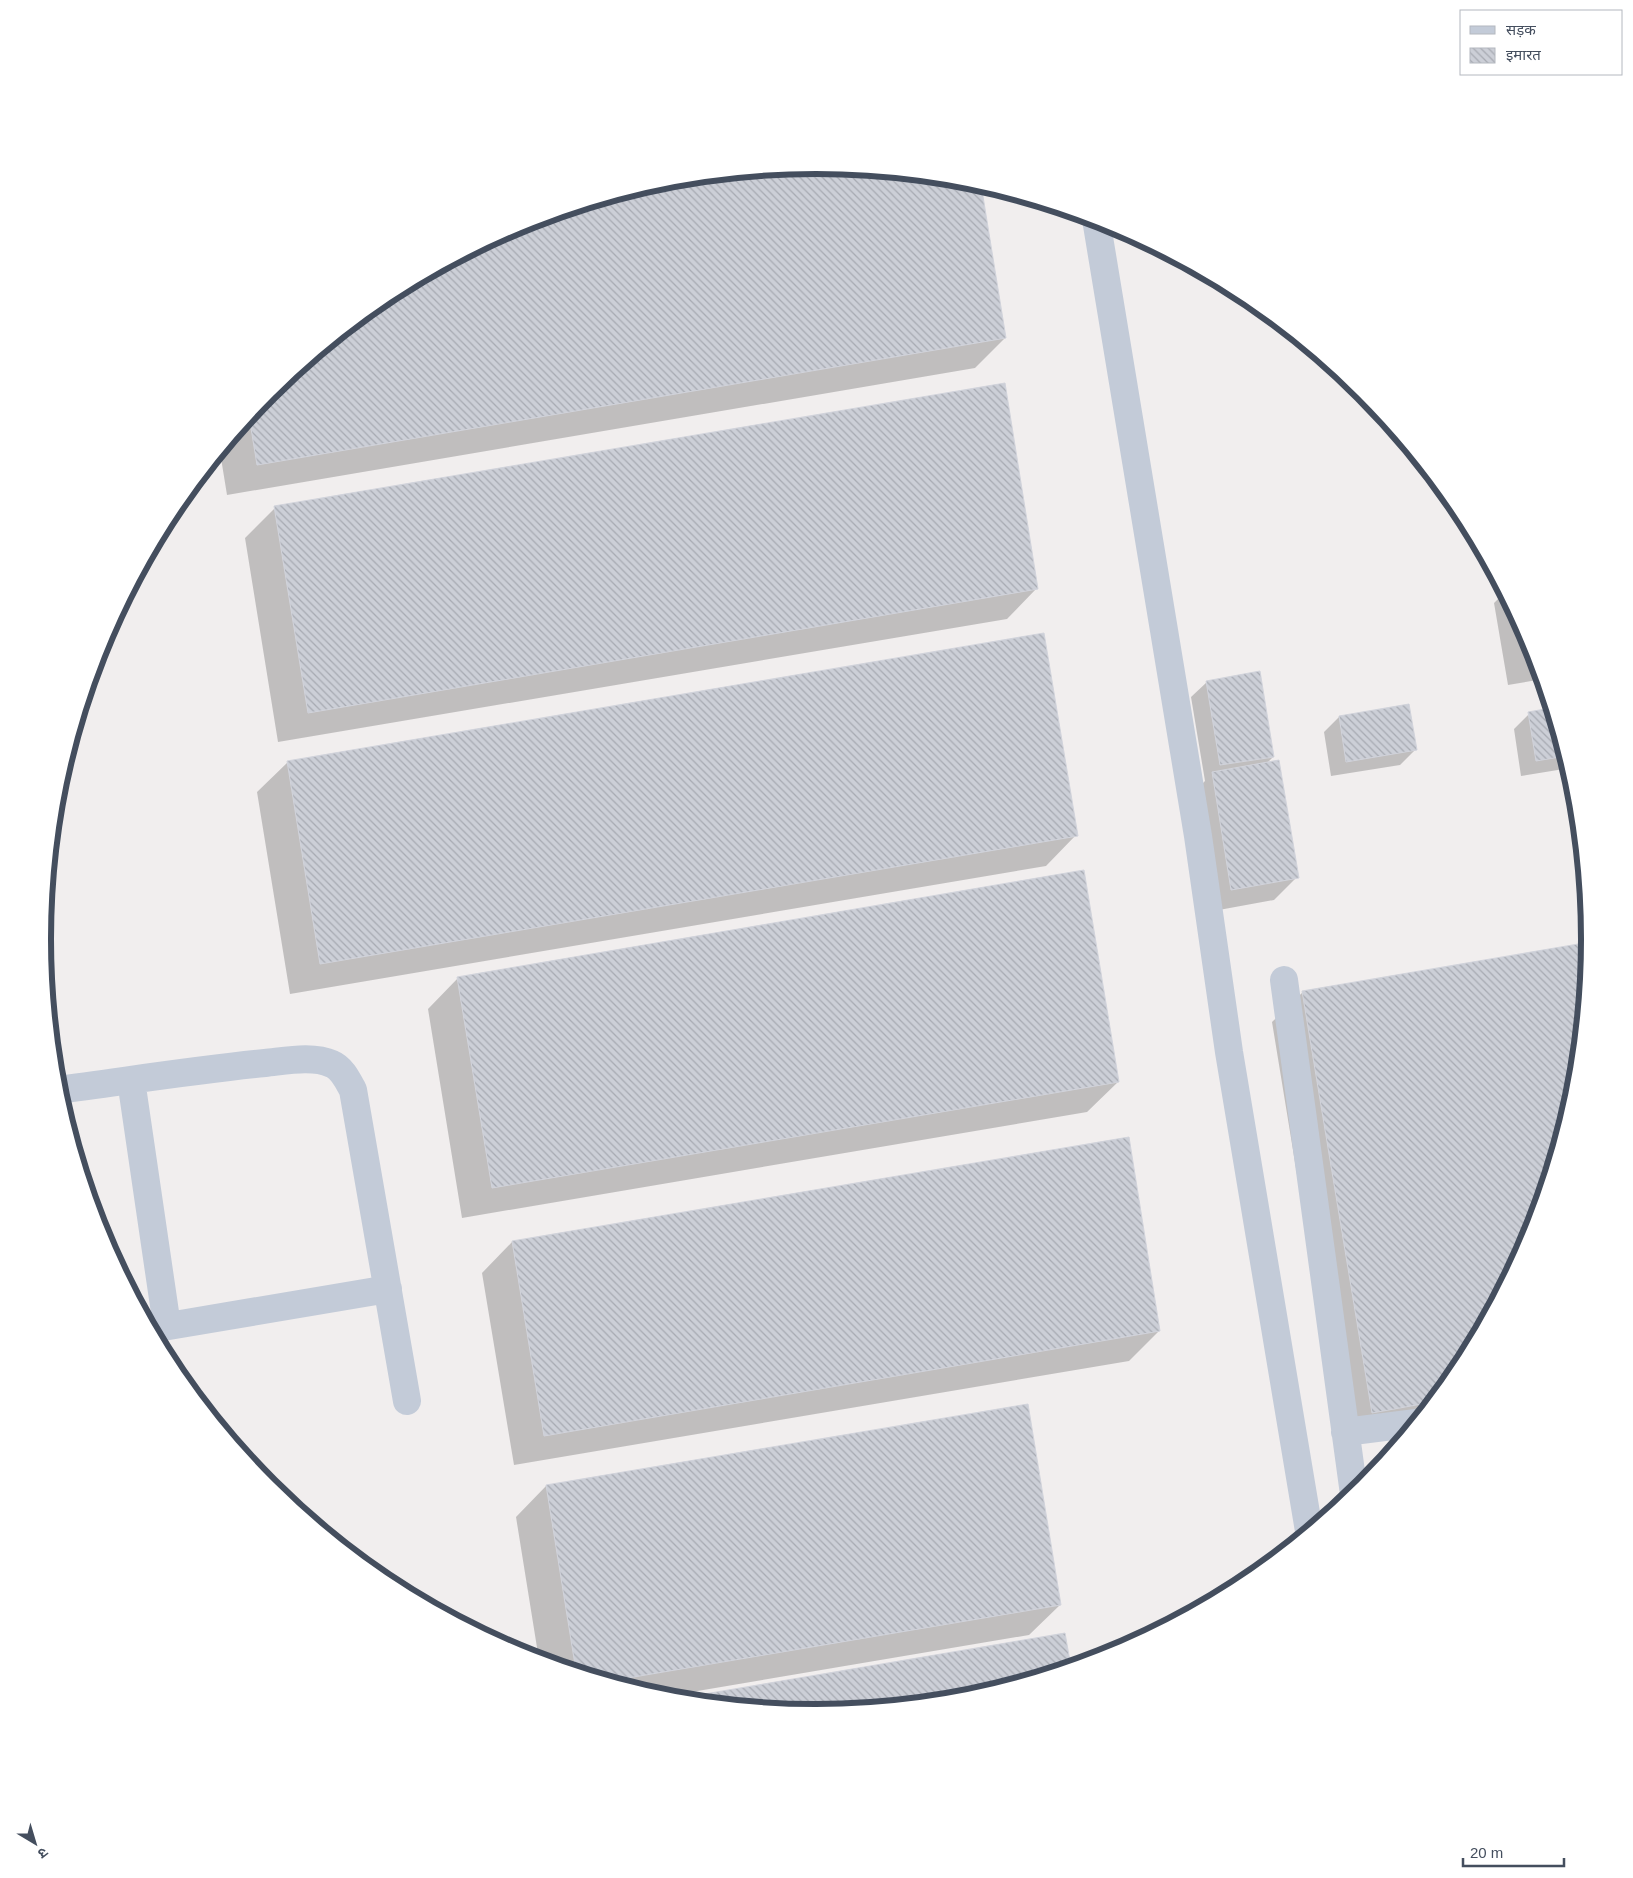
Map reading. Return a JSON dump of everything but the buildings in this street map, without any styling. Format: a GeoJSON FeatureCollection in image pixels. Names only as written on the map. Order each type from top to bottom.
{"type":"FeatureCollection","features":[{"type":"Feature","properties":{"kind":"street"},"geometry":{"type":"LineString","coordinates":[[1097,228],[1198,836],[1229,1052],[1308,1525]]}},
{"type":"Feature","properties":{"kind":"street"},"geometry":{"type":"LineString","coordinates":[[1284,980],[1353,1485]]}},
{"type":"Feature","properties":{"kind":"street"},"geometry":{"type":"LineString","coordinates":[[66,1089],[202,1069],[300,1060],[316,1060],[334,1064],[345,1075],[353,1090],[407,1401]]}},
{"type":"Feature","properties":{"kind":"street"},"geometry":{"type":"LineString","coordinates":[[131,1080],[159,1327],[388,1289]]}},
{"type":"Feature","properties":{"kind":"street"},"geometry":{"type":"LineString","coordinates":[[1345,1432],[1408,1424]]}}]}
